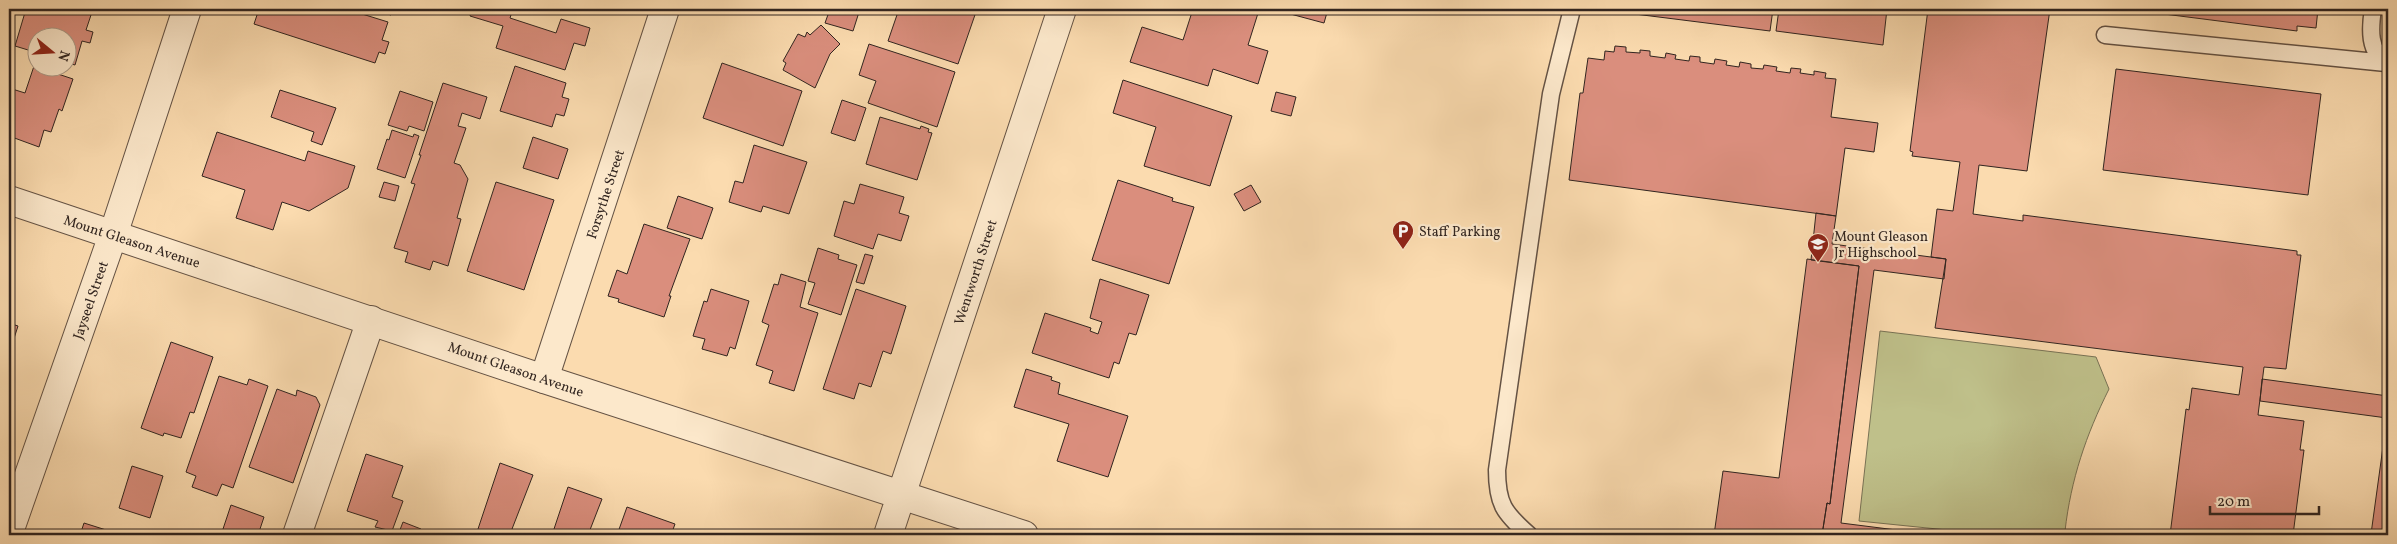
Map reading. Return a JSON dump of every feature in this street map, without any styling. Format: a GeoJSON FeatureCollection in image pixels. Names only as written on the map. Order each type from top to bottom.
{"type":"FeatureCollection","features":[{"type":"Feature","properties":{"kind":"street","name":"Jayseel Street"},"geometry":{"type":"LineString","coordinates":[[9,532],[113,235],[187,9]]}},
{"type":"Feature","properties":{"kind":"street","name":"Forsythe Street"},"geometry":{"type":"LineString","coordinates":[[544,379],[665,9]]}},
{"type":"Feature","properties":{"kind":"street","name":"Wentworth Street"},"geometry":{"type":"LineString","coordinates":[[888,535],[1062,9]]}},
{"type":"Feature","properties":{"kind":"street","name":"Mount Gleason Avenue"},"geometry":{"type":"LineString","coordinates":[[9,200],[901,497],[1024,535]]}},
{"type":"Feature","properties":{"kind":"street"},"geometry":{"type":"LineString","coordinates":[[297,535],[372,320]]}},
{"type":"Feature","properties":{"kind":"lane"},"geometry":{"type":"LineString","coordinates":[[1529,535],[1509,518],[1502,506],[1497,492],[1497,470],[1552,94],[1572,9]]}},
{"type":"Feature","properties":{"kind":"lane"},"geometry":{"type":"LineString","coordinates":[[2372,9],[2370,30],[2374,48],[2387,63]]}},
{"type":"Feature","properties":{"kind":"lane"},"geometry":{"type":"LineString","coordinates":[[2105,35],[2387,63]]}},
{"type":"Feature","properties":{"kind":"green space"},"geometry":{"type":"Polygon","coordinates":[[[1880,331],[2096,357],[2109,389],[2093,423],[2075,475],[2065,531],[2059,535],[1996,535],[1859,521],[1880,331]]]}},
{"type":"Feature","properties":{"kind":"building"},"geometry":{"type":"Polygon","coordinates":[[[26,9],[93,9],[86,30],[93,32],[90,43],[82,41],[78,55],[78,28],[28,28],[28,50],[15,46],[26,9]]]}},
{"type":"Feature","properties":{"kind":"building"},"geometry":{"type":"Polygon","coordinates":[[[259,9],[346,9],[388,22],[382,40],[389,42],[385,54],[379,52],[375,63],[254,24],[259,9]]]}},
{"type":"Feature","properties":{"kind":"building"},"geometry":{"type":"Polygon","coordinates":[[[370,9],[393,9],[391,15],[370,9]]]}},
{"type":"Feature","properties":{"kind":"building"},"geometry":{"type":"Polygon","coordinates":[[[472,9],[513,9],[510,18],[556,33],[561,19],[590,28],[585,46],[574,43],[565,70],[496,48],[503,26],[470,16],[472,9]]]}},
{"type":"Feature","properties":{"kind":"building"},"geometry":{"type":"Polygon","coordinates":[[[830,9],[860,9],[853,31],[825,23],[830,9]]]}},
{"type":"Feature","properties":{"kind":"building"},"geometry":{"type":"Polygon","coordinates":[[[899,9],[977,9],[958,64],[888,41],[899,9]]]}},
{"type":"Feature","properties":{"kind":"building"},"geometry":{"type":"Polygon","coordinates":[[[1193,9],[1259,10],[1248,45],[1268,51],[1258,84],[1213,69],[1208,86],[1130,62],[1142,27],[1183,40],[1193,9]]]}},
{"type":"Feature","properties":{"kind":"building"},"geometry":{"type":"Polygon","coordinates":[[[1284,9],[1328,9],[1324,23],[1283,12],[1284,9]]]}},
{"type":"Feature","properties":{"kind":"building"},"geometry":{"type":"Polygon","coordinates":[[[1612,9],[1773,9],[1770,31],[1611,11],[1612,9]]]}},
{"type":"Feature","properties":{"kind":"building"},"geometry":{"type":"Polygon","coordinates":[[[1779,9],[1887,9],[1883,45],[1776,31],[1779,9]]]}},
{"type":"Feature","properties":{"kind":"building"},"geometry":{"type":"Polygon","coordinates":[[[1928,9],[2050,9],[2027,171],[1979,165],[1973,214],[2023,221],[2023,215],[2297,251],[2297,255],[2301,255],[2286,369],[2264,367],[2258,415],[2304,421],[2300,450],[2304,450],[2293,535],[2170,535],[2186,409],[2189,410],[2192,388],[2239,395],[2243,367],[1935,328],[1946,259],[1931,257],[1937,209],[1953,211],[1960,162],[1912,156],[1913,152],[1910,151],[1928,9]]]}},
{"type":"Feature","properties":{"kind":"building"},"geometry":{"type":"Polygon","coordinates":[[[2125,9],[2318,9],[2316,28],[2297,26],[2297,31],[2125,9]]]}},
{"type":"Feature","properties":{"kind":"building"},"geometry":{"type":"Polygon","coordinates":[[[821,25],[840,44],[830,54],[815,88],[783,70],[786,63],[783,61],[798,34],[805,37],[807,32],[810,35],[821,25]]]}},
{"type":"Feature","properties":{"kind":"building"},"geometry":{"type":"Polygon","coordinates":[[[869,44],[955,72],[937,127],[868,103],[876,81],[859,75],[869,44]]]}},
{"type":"Feature","properties":{"kind":"building"},"geometry":{"type":"Polygon","coordinates":[[[1615,46],[1626,47],[1626,52],[1640,53],[1640,50],[1650,51],[1650,56],[1665,58],[1666,53],[1676,55],[1675,59],[1689,61],[1690,56],[1700,57],[1700,62],[1714,64],[1715,59],[1727,61],[1726,65],[1739,67],[1740,62],[1751,64],[1751,68],[1763,69],[1764,65],[1777,67],[1776,71],[1790,73],[1791,68],[1801,69],[1800,73],[1814,75],[1814,71],[1826,73],[1825,78],[1836,79],[1831,117],[1878,123],[1874,152],[1845,148],[1836,216],[1569,180],[1580,93],[1583,93],[1588,58],[1604,60],[1605,51],[1614,52],[1615,46]]]}},
{"type":"Feature","properties":{"kind":"building"},"geometry":{"type":"Polygon","coordinates":[[[722,63],[802,91],[783,146],[703,118],[722,63]]]}},
{"type":"Feature","properties":{"kind":"building"},"geometry":{"type":"Polygon","coordinates":[[[515,66],[566,83],[562,97],[569,99],[564,116],[556,114],[552,127],[500,111],[515,66]]]}},
{"type":"Feature","properties":{"kind":"building"},"geometry":{"type":"Polygon","coordinates":[[[2116,69],[2321,94],[2308,195],[2103,170],[2116,69]]]}},
{"type":"Feature","properties":{"kind":"building"},"geometry":{"type":"Polygon","coordinates":[[[30,78],[73,79],[62,111],[59,109],[51,132],[44,130],[39,147],[9,136],[9,88],[25,93],[30,78]]]}},
{"type":"Feature","properties":{"kind":"building"},"geometry":{"type":"Polygon","coordinates":[[[1123,80],[1232,116],[1210,186],[1144,166],[1156,127],[1113,113],[1123,80]]]}},
{"type":"Feature","properties":{"kind":"building"},"geometry":{"type":"Polygon","coordinates":[[[443,83],[487,97],[480,119],[462,113],[458,126],[466,128],[454,163],[460,165],[468,179],[457,218],[461,219],[448,266],[433,261],[430,270],[405,262],[408,252],[394,248],[415,184],[411,183],[421,155],[419,155],[443,83]]]}},
{"type":"Feature","properties":{"kind":"building"},"geometry":{"type":"Polygon","coordinates":[[[280,90],[336,108],[322,145],[311,141],[314,132],[271,117],[280,90]]]}},
{"type":"Feature","properties":{"kind":"building"},"geometry":{"type":"Polygon","coordinates":[[[400,91],[433,102],[424,131],[409,126],[407,131],[388,125],[400,91]]]}},
{"type":"Feature","properties":{"kind":"building"},"geometry":{"type":"Polygon","coordinates":[[[1276,92],[1296,97],[1291,116],[1271,111],[1276,92]]]}},
{"type":"Feature","properties":{"kind":"building"},"geometry":{"type":"Polygon","coordinates":[[[842,100],[866,108],[855,141],[831,133],[842,100]]]}},
{"type":"Feature","properties":{"kind":"building"},"geometry":{"type":"Polygon","coordinates":[[[880,117],[920,129],[921,126],[929,129],[928,132],[932,133],[917,180],[866,164],[880,117]]]}},
{"type":"Feature","properties":{"kind":"building"},"geometry":{"type":"Polygon","coordinates":[[[392,130],[413,137],[414,134],[419,136],[405,178],[377,169],[392,130]]]}},
{"type":"Feature","properties":{"kind":"building"},"geometry":{"type":"Polygon","coordinates":[[[217,132],[305,161],[308,151],[355,166],[348,188],[309,211],[282,202],[273,230],[236,218],[245,190],[202,176],[217,132]]]}},
{"type":"Feature","properties":{"kind":"building"},"geometry":{"type":"Polygon","coordinates":[[[533,137],[568,149],[558,179],[523,168],[533,137]]]}},
{"type":"Feature","properties":{"kind":"building"},"geometry":{"type":"Polygon","coordinates":[[[754,145],[807,162],[789,214],[763,206],[761,212],[729,202],[735,181],[743,183],[754,145]]]}},
{"type":"Feature","properties":{"kind":"building"},"geometry":{"type":"Polygon","coordinates":[[[1118,180],[1173,198],[1172,201],[1194,207],[1169,284],[1092,260],[1118,180]]]}},
{"type":"Feature","properties":{"kind":"building"},"geometry":{"type":"Polygon","coordinates":[[[384,182],[399,186],[395,201],[379,197],[384,182]]]}},
{"type":"Feature","properties":{"kind":"building"},"geometry":{"type":"Polygon","coordinates":[[[496,182],[554,200],[524,290],[467,271],[496,182]]]}},
{"type":"Feature","properties":{"kind":"building"},"geometry":{"type":"Polygon","coordinates":[[[860,184],[904,197],[899,213],[909,216],[901,241],[878,234],[873,249],[834,236],[844,201],[854,204],[860,184]]]}},
{"type":"Feature","properties":{"kind":"building"},"geometry":{"type":"Polygon","coordinates":[[[1251,185],[1261,202],[1244,211],[1234,194],[1251,185]]]}},
{"type":"Feature","properties":{"kind":"building"},"geometry":{"type":"Polygon","coordinates":[[[678,196],[713,208],[702,239],[667,228],[678,196]]]}},
{"type":"Feature","properties":{"kind":"building"},"geometry":{"type":"Polygon","coordinates":[[[1816,213],[1836,216],[1832,244],[1946,259],[1944,279],[1874,270],[1841,523],[1936,535],[1822,535],[1827,503],[1830,504],[1859,266],[1811,260],[1816,213]]]}},
{"type":"Feature","properties":{"kind":"building"},"geometry":{"type":"Polygon","coordinates":[[[644,224],[690,239],[669,296],[671,296],[664,317],[618,302],[619,299],[608,296],[617,270],[627,274],[644,224]]]}},
{"type":"Feature","properties":{"kind":"building"},"geometry":{"type":"Polygon","coordinates":[[[818,248],[839,255],[838,259],[857,265],[841,315],[808,304],[815,283],[808,281],[818,248]]]}},
{"type":"Feature","properties":{"kind":"building"},"geometry":{"type":"Polygon","coordinates":[[[865,254],[873,256],[864,284],[856,282],[865,254]]]}},
{"type":"Feature","properties":{"kind":"building"},"geometry":{"type":"Polygon","coordinates":[[[1807,259],[1859,266],[1830,504],[1827,503],[1822,535],[1714,535],[1723,471],[1779,478],[1807,259]]]}},
{"type":"Feature","properties":{"kind":"building"},"geometry":{"type":"Polygon","coordinates":[[[781,274],[806,282],[800,307],[818,313],[794,391],[769,383],[773,371],[756,365],[769,325],[762,322],[774,284],[778,285],[781,274]]]}},
{"type":"Feature","properties":{"kind":"building"},"geometry":{"type":"Polygon","coordinates":[[[1100,279],[1149,295],[1136,335],[1129,333],[1119,364],[1114,362],[1109,378],[1032,353],[1045,313],[1091,328],[1090,331],[1098,334],[1102,322],[1090,318],[1100,279]]]}},
{"type":"Feature","properties":{"kind":"building"},"geometry":{"type":"Polygon","coordinates":[[[711,289],[749,301],[735,349],[730,347],[727,356],[702,349],[705,339],[693,336],[704,301],[707,302],[711,289]]]}},
{"type":"Feature","properties":{"kind":"building"},"geometry":{"type":"Polygon","coordinates":[[[856,289],[906,306],[891,354],[883,351],[871,387],[859,383],[854,399],[823,389],[856,289]]]}},
{"type":"Feature","properties":{"kind":"building"},"geometry":{"type":"Polygon","coordinates":[[[9,323],[18,326],[9,354],[9,323]]]}},
{"type":"Feature","properties":{"kind":"building"},"geometry":{"type":"Polygon","coordinates":[[[171,342],[213,357],[194,413],[190,412],[181,438],[164,433],[163,436],[141,428],[171,342]]]}},
{"type":"Feature","properties":{"kind":"building"},"geometry":{"type":"Polygon","coordinates":[[[1026,369],[1052,377],[1051,380],[1060,383],[1058,394],[1128,416],[1108,477],[1057,461],[1069,424],[1014,407],[1026,369]]]}},
{"type":"Feature","properties":{"kind":"building"},"geometry":{"type":"Polygon","coordinates":[[[219,376],[247,385],[249,379],[268,386],[233,488],[222,484],[217,496],[192,487],[196,476],[186,472],[219,376]]]}},
{"type":"Feature","properties":{"kind":"building"},"geometry":{"type":"Polygon","coordinates":[[[2262,379],[2388,396],[2388,455],[2382,454],[2387,418],[2260,401],[2262,379]]]}},
{"type":"Feature","properties":{"kind":"building"},"geometry":{"type":"Polygon","coordinates":[[[277,389],[296,396],[297,390],[316,397],[320,405],[293,483],[249,467],[277,389]]]}},
{"type":"Feature","properties":{"kind":"building"},"geometry":{"type":"Polygon","coordinates":[[[366,454],[403,466],[392,497],[403,501],[392,531],[375,527],[378,521],[347,511],[366,454]]]}},
{"type":"Feature","properties":{"kind":"building"},"geometry":{"type":"Polygon","coordinates":[[[2382,454],[2388,455],[2388,535],[2360,535],[2371,534],[2382,454]]]}},
{"type":"Feature","properties":{"kind":"building"},"geometry":{"type":"Polygon","coordinates":[[[500,463],[533,475],[512,529],[518,531],[516,535],[476,535],[500,463]]]}},
{"type":"Feature","properties":{"kind":"building"},"geometry":{"type":"Polygon","coordinates":[[[132,466],[163,476],[150,518],[119,508],[132,466]]]}},
{"type":"Feature","properties":{"kind":"building"},"geometry":{"type":"Polygon","coordinates":[[[568,487],[602,499],[588,535],[552,535],[568,487]]]}},
{"type":"Feature","properties":{"kind":"building"},"geometry":{"type":"Polygon","coordinates":[[[231,505],[264,517],[258,535],[221,535],[231,505]]]}},
{"type":"Feature","properties":{"kind":"building"},"geometry":{"type":"Polygon","coordinates":[[[627,507],[675,524],[671,535],[617,535],[627,507]]]}},
{"type":"Feature","properties":{"kind":"building"},"geometry":{"type":"Polygon","coordinates":[[[403,522],[421,529],[419,535],[398,535],[403,522]]]}},
{"type":"Feature","properties":{"kind":"building"},"geometry":{"type":"Polygon","coordinates":[[[84,523],[122,535],[80,535],[84,523]]]}},
{"type":"Feature","properties":{"kind":"place","name":"Staff Parking"},"geometry":{"type":"Point","coordinates":[1403,250]}},
{"type":"Feature","properties":{"kind":"place","name":"Mount Gleason Jr Highschool"},"geometry":{"type":"Point","coordinates":[1818,263]}}]}
